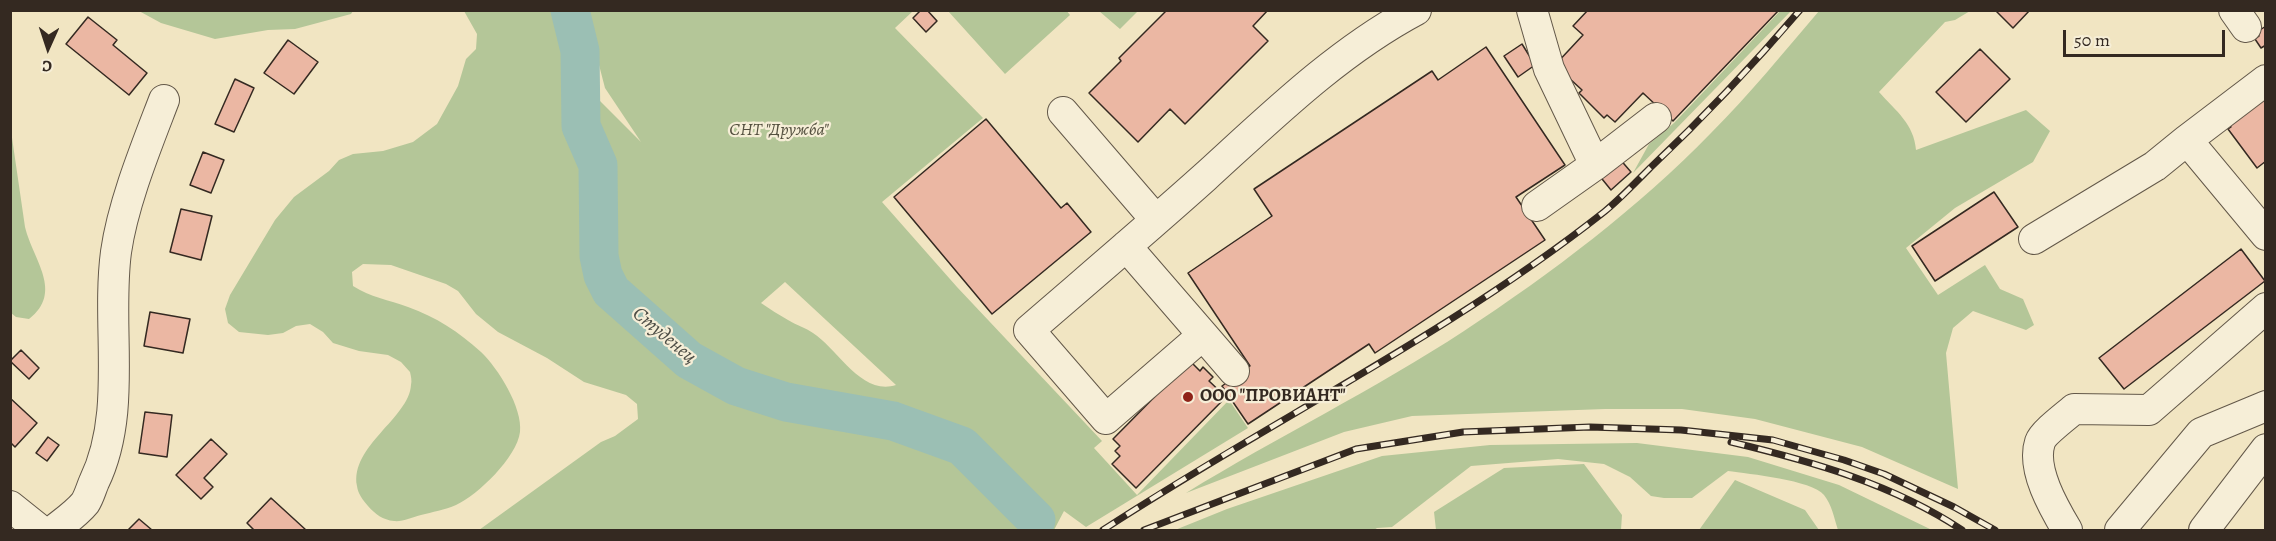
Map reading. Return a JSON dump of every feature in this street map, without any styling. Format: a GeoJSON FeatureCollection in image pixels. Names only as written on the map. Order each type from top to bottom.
{"type":"FeatureCollection","features":[{"type":"Feature","properties":{"kind":"street"},"geometry":{"type":"LineString","coordinates":[[1533,10],[1549,69],[1595,165]]}},
{"type":"Feature","properties":{"kind":"street"},"geometry":{"type":"LineString","coordinates":[[1203,335],[1106,419],[1029,330],[1291,99],[1406,13]]}},
{"type":"Feature","properties":{"kind":"street"},"geometry":{"type":"LineString","coordinates":[[2034,238],[2156,165],[2265,80]]}},
{"type":"Feature","properties":{"kind":"street"},"geometry":{"type":"LineString","coordinates":[[54,531],[85,503],[102,466],[109,434],[112,394],[112,323],[116,252],[131,190],[164,100]]}},
{"type":"Feature","properties":{"kind":"street"},"geometry":{"type":"LineString","coordinates":[[1063,111],[1156,220]]}},
{"type":"Feature","properties":{"kind":"street"},"geometry":{"type":"LineString","coordinates":[[1538,206],[1656,118]]}},
{"type":"Feature","properties":{"kind":"street"},"geometry":{"type":"LineString","coordinates":[[2187,140],[2265,235]]}},
{"type":"Feature","properties":{"kind":"street"},"geometry":{"type":"LineString","coordinates":[[1126,246],[1234,371]]}},
{"type":"Feature","properties":{"kind":"street"},"geometry":{"type":"LineString","coordinates":[[2067,531],[2040,475],[2038,457],[2040,440],[2074,408],[2149,410],[2265,308]]}},
{"type":"Feature","properties":{"kind":"street"},"geometry":{"type":"LineString","coordinates":[[2120,531],[2201,433],[2265,406]]}},
{"type":"Feature","properties":{"kind":"street"},"geometry":{"type":"LineString","coordinates":[[2204,531],[2265,449]]}},
{"type":"Feature","properties":{"kind":"street"},"geometry":{"type":"LineString","coordinates":[[10,506],[40,531]]}},
{"type":"Feature","properties":{"kind":"green space"},"geometry":{"type":"Polygon","coordinates":[[[1066,10],[1070,15],[1005,74],[948,11],[1066,10]]]}},
{"type":"Feature","properties":{"kind":"green space"},"geometry":{"type":"Polygon","coordinates":[[[1781,10],[1791,11],[1633,173],[1649,144],[1674,123],[1781,10]]]}},
{"type":"Feature","properties":{"kind":"green space"},"geometry":{"type":"Polygon","coordinates":[[[139,11],[353,11],[351,14],[295,29],[268,30],[215,39],[161,23],[139,11]]]}},
{"type":"Feature","properties":{"kind":"green space","name":"СНТ \"Дружба\""},"geometry":{"type":"Polygon","coordinates":[[[464,11],[571,11],[596,97],[641,142],[605,88],[585,11],[913,11],[895,28],[983,118],[882,202],[957,287],[1102,441],[1094,448],[1137,495],[1229,400],[1248,428],[1086,527],[1064,511],[1054,530],[479,530],[601,442],[615,436],[638,419],[637,404],[626,395],[584,382],[547,358],[498,332],[476,314],[458,291],[446,284],[391,265],[363,264],[352,272],[353,286],[373,296],[428,315],[473,345],[488,359],[502,378],[518,412],[520,422],[520,432],[512,453],[475,493],[456,505],[404,520],[394,521],[383,518],[371,509],[360,494],[357,486],[357,472],[370,445],[401,409],[408,397],[411,383],[410,372],[401,362],[388,355],[359,351],[333,343],[323,332],[310,324],[296,326],[283,333],[268,335],[239,332],[228,323],[225,309],[230,295],[275,220],[294,197],[329,171],[339,160],[353,154],[383,151],[413,142],[437,124],[458,86],[466,59],[476,49],[477,34],[464,11]],[[785,282],[761,303],[813,333],[861,378],[883,387],[896,385],[785,282]]]}},
{"type":"Feature","properties":{"kind":"green space"},"geometry":{"type":"Polygon","coordinates":[[[1099,11],[1138,11],[1120,29],[1099,11]]]}},
{"type":"Feature","properties":{"kind":"green space"},"geometry":{"type":"Polygon","coordinates":[[[1819,11],[1970,11],[1955,20],[1945,22],[1879,92],[1908,125],[1916,150],[2026,110],[2050,131],[2033,162],[1955,208],[1906,248],[1938,295],[1985,265],[2000,289],[2023,299],[2034,325],[2026,330],[1973,311],[1953,328],[1946,353],[1958,489],[1862,447],[1755,419],[1682,409],[1605,409],[1412,416],[1344,432],[1186,493],[1430,353],[1562,263],[1683,161],[1739,104],[1819,11]]]}},
{"type":"Feature","properties":{"kind":"green space"},"geometry":{"type":"Polygon","coordinates":[[[10,124],[25,227],[43,275],[45,287],[44,298],[39,309],[29,319],[16,317],[11,313],[10,124]]]}},
{"type":"Feature","properties":{"kind":"green space"},"geometry":{"type":"Polygon","coordinates":[[[1637,443],[1748,457],[1839,485],[1932,530],[1838,530],[1831,507],[1824,495],[1807,485],[1779,478],[1728,471],[1692,498],[1664,498],[1651,496],[1630,477],[1604,464],[1558,459],[1471,466],[1392,527],[1374,530],[1175,530],[1227,509],[1382,456],[1490,445],[1637,443]]]}},
{"type":"Feature","properties":{"kind":"green space"},"geometry":{"type":"Polygon","coordinates":[[[1584,464],[1622,515],[1621,530],[1436,530],[1434,512],[1504,468],[1584,464]]]}},
{"type":"Feature","properties":{"kind":"green space"},"geometry":{"type":"Polygon","coordinates":[[[1735,480],[1805,510],[1819,530],[1699,530],[1735,480]]]}},
{"type":"Feature","properties":{"kind":"building"},"geometry":{"type":"Polygon","coordinates":[[[921,10],[927,10],[937,21],[926,32],[913,18],[921,10]]]}},
{"type":"Feature","properties":{"kind":"building"},"geometry":{"type":"Polygon","coordinates":[[[1167,10],[1268,10],[1253,26],[1268,41],[1185,124],[1170,109],[1138,142],[1089,93],[1121,61],[1119,58],[1167,10]]]}},
{"type":"Feature","properties":{"kind":"building"},"geometry":{"type":"Polygon","coordinates":[[[1588,10],[1779,10],[1673,121],[1643,93],[1615,122],[1607,115],[1604,118],[1579,93],[1582,90],[1555,65],[1583,35],[1573,26],[1588,10]]]}},
{"type":"Feature","properties":{"kind":"building"},"geometry":{"type":"Polygon","coordinates":[[[1995,10],[2030,10],[2013,28],[1995,10]]]}},
{"type":"Feature","properties":{"kind":"building"},"geometry":{"type":"Polygon","coordinates":[[[88,17],[117,40],[113,45],[147,73],[129,95],[66,44],[88,17]]]}},
{"type":"Feature","properties":{"kind":"building"},"geometry":{"type":"Polygon","coordinates":[[[2266,26],[2266,45],[2261,48],[2255,39],[2259,36],[2257,32],[2266,26]]]}},
{"type":"Feature","properties":{"kind":"building"},"geometry":{"type":"Polygon","coordinates":[[[288,40],[318,62],[294,94],[264,73],[288,40]]]}},
{"type":"Feature","properties":{"kind":"building"},"geometry":{"type":"Polygon","coordinates":[[[1522,44],[1535,65],[1518,77],[1504,56],[1522,44]]]}},
{"type":"Feature","properties":{"kind":"building"},"geometry":{"type":"Polygon","coordinates":[[[1486,47],[1565,165],[1516,197],[1545,240],[1375,353],[1369,344],[1248,424],[1222,386],[1250,366],[1188,273],[1272,216],[1254,189],[1432,71],[1438,80],[1486,47]]]}},
{"type":"Feature","properties":{"kind":"building"},"geometry":{"type":"Polygon","coordinates":[[[1980,49],[2010,79],[1966,122],[1936,92],[1980,49]]]}},
{"type":"Feature","properties":{"kind":"building"},"geometry":{"type":"Polygon","coordinates":[[[235,79],[254,88],[234,132],[215,124],[235,79]]]}},
{"type":"Feature","properties":{"kind":"building"},"geometry":{"type":"Polygon","coordinates":[[[2266,87],[2266,161],[2257,168],[2228,129],[2231,127],[2224,118],[2266,87]]]}},
{"type":"Feature","properties":{"kind":"building"},"geometry":{"type":"Polygon","coordinates":[[[986,119],[1061,208],[1067,203],[1091,232],[992,314],[894,197],[986,119]]]}},
{"type":"Feature","properties":{"kind":"building"},"geometry":{"type":"Polygon","coordinates":[[[203,152],[224,160],[211,193],[190,185],[203,152]]]}},
{"type":"Feature","properties":{"kind":"building"},"geometry":{"type":"Polygon","coordinates":[[[1618,157],[1631,172],[1611,190],[1598,174],[1618,157]]]}},
{"type":"Feature","properties":{"kind":"building"},"geometry":{"type":"Polygon","coordinates":[[[1994,192],[2018,227],[1935,281],[1912,246],[1994,192]]]}},
{"type":"Feature","properties":{"kind":"building"},"geometry":{"type":"Polygon","coordinates":[[[181,209],[212,216],[201,260],[170,252],[181,209]]]}},
{"type":"Feature","properties":{"kind":"building"},"geometry":{"type":"Polygon","coordinates":[[[2241,249],[2265,281],[2124,389],[2099,358],[2241,249]]]}},
{"type":"Feature","properties":{"kind":"building"},"geometry":{"type":"Polygon","coordinates":[[[150,312],[190,319],[183,353],[144,346],[150,312]]]}},
{"type":"Feature","properties":{"kind":"building"},"geometry":{"type":"Polygon","coordinates":[[[21,350],[39,368],[29,379],[10,361],[21,350]]]}},
{"type":"Feature","properties":{"kind":"building"},"geometry":{"type":"Polygon","coordinates":[[[1190,361],[1200,371],[1203,367],[1213,377],[1209,381],[1226,397],[1136,488],[1112,464],[1120,456],[1115,451],[1120,446],[1113,439],[1190,361]]]}},
{"type":"Feature","properties":{"kind":"building"},"geometry":{"type":"Polygon","coordinates":[[[10,398],[37,423],[15,447],[10,442],[10,398]]]}},
{"type":"Feature","properties":{"kind":"building"},"geometry":{"type":"Polygon","coordinates":[[[145,412],[172,415],[167,457],[139,453],[145,412]]]}},
{"type":"Feature","properties":{"kind":"building"},"geometry":{"type":"Polygon","coordinates":[[[48,437],[59,445],[47,461],[36,453],[48,437]]]}},
{"type":"Feature","properties":{"kind":"building"},"geometry":{"type":"Polygon","coordinates":[[[211,439],[227,454],[204,478],[213,487],[201,499],[176,475],[211,439]]]}},
{"type":"Feature","properties":{"kind":"building"},"geometry":{"type":"Polygon","coordinates":[[[271,498],[306,530],[254,530],[247,523],[271,498]]]}},
{"type":"Feature","properties":{"kind":"building"},"geometry":{"type":"Polygon","coordinates":[[[139,519],[152,530],[128,530],[139,519]]]}},
{"type":"Feature","properties":{"kind":"waterway","name":"Студенец"},"geometry":{"type":"LineString","coordinates":[[570,10],[580,51],[581,126],[598,165],[599,256],[603,275],[611,291],[689,360],[736,386],[786,402],[893,421],[962,446],[1036,520]]}},
{"type":"Feature","properties":{"kind":"railway"},"geometry":{"type":"LineString","coordinates":[[1103,530],[1420,338],[1544,257],[1622,196],[1727,91],[1800,10]]}},
{"type":"Feature","properties":{"kind":"railway"},"geometry":{"type":"LineString","coordinates":[[1144,530],[1356,449],[1463,432],[1590,427],[1681,430],[1773,440],[1884,474],[1954,507],[1995,530]]}},
{"type":"Feature","properties":{"kind":"railway"},"geometry":{"type":"LineString","coordinates":[[1731,442],[1821,466],[1879,487],[1936,514],[1962,530]]}},
{"type":"Feature","properties":{"kind":"place","name":"ООО \"ПРОВИАНТ\""},"geometry":{"type":"Point","coordinates":[1188,397]}}]}
